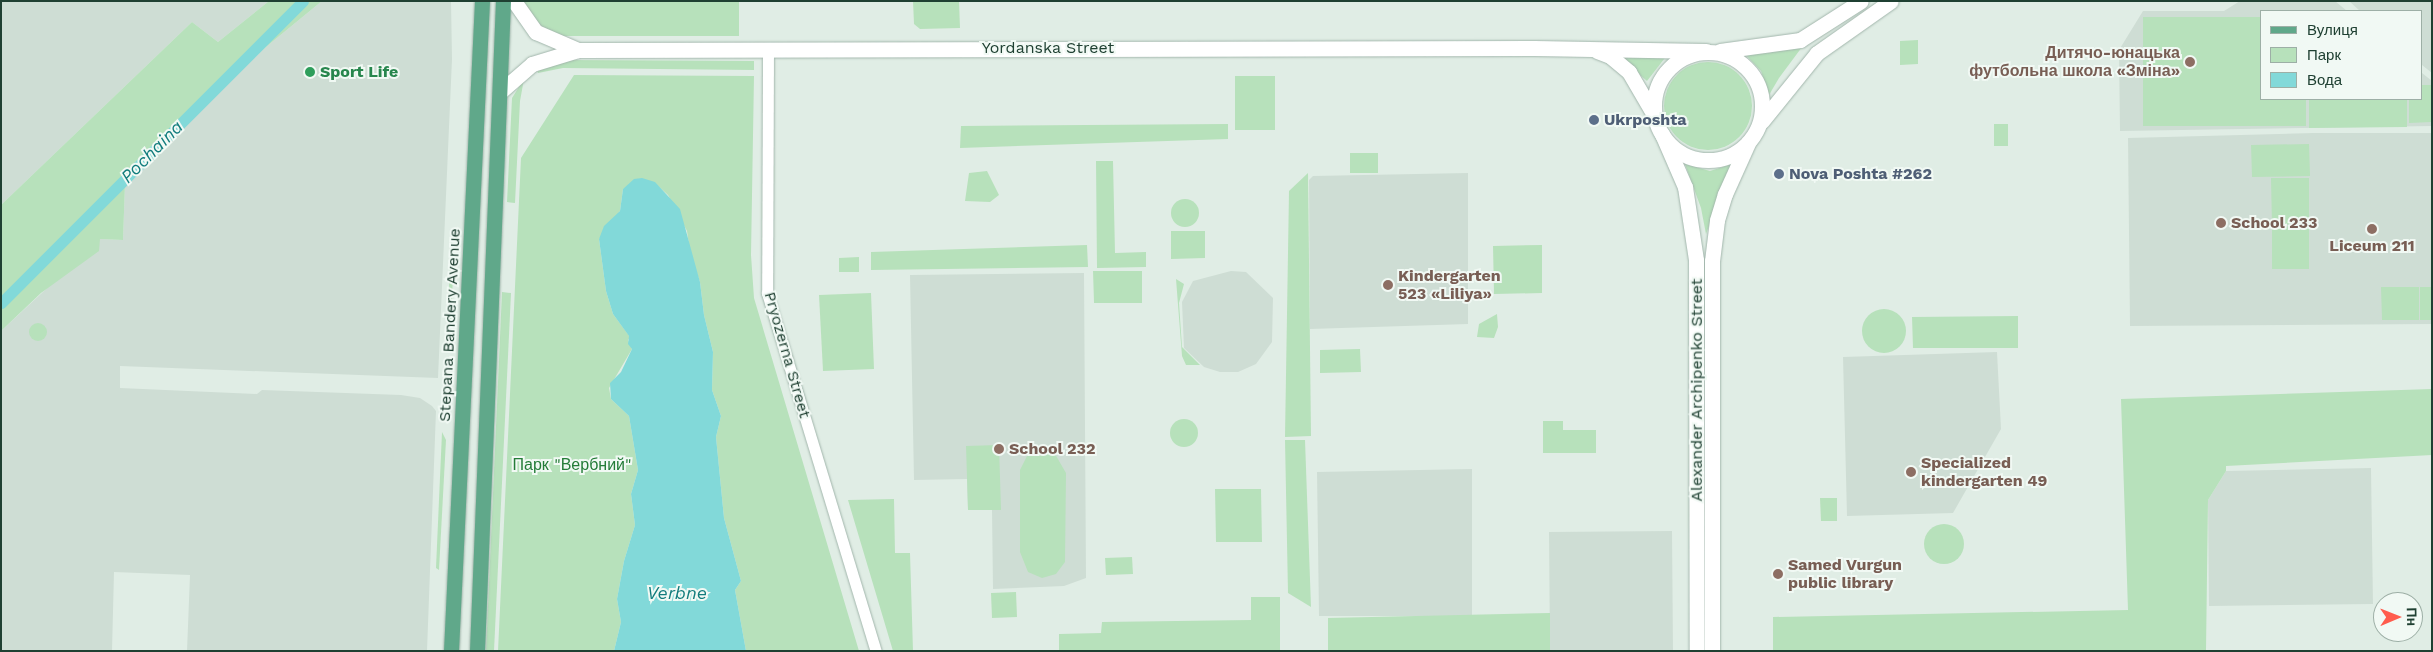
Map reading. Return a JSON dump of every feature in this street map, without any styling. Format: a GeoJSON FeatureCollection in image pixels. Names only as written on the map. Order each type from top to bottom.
{"type":"FeatureCollection","features":[{"type":"Feature","properties":{"kind":"main road"},"geometry":{"type":"LineString","coordinates":[[471,1],[478,106]]}},
{"type":"Feature","properties":{"kind":"main road","name":"Stepana Bandery Avenue"},"geometry":{"type":"LineString","coordinates":[[451,651],[482,1]]}},
{"type":"Feature","properties":{"kind":"main road"},"geometry":{"type":"LineString","coordinates":[[476,651],[504,1]]}},
{"type":"Feature","properties":{"kind":"main road"},"geometry":{"type":"LineString","coordinates":[[514,1],[536,32],[578,50]]}},
{"type":"Feature","properties":{"kind":"main road"},"geometry":{"type":"LineString","coordinates":[[1655,116],[1655,98],[1666,72],[1680,60],[1711,52],[1800,40],[1861,1]]}},
{"type":"Feature","properties":{"kind":"main road"},"geometry":{"type":"LineString","coordinates":[[1588,48],[1610,56],[1628,72],[1655,116],[1662,134],[1680,152],[1703,160],[1728,156],[1748,142],[1758,126],[1812,57],[1891,1]]}},
{"type":"Feature","properties":{"kind":"main road"},"geometry":{"type":"LineString","coordinates":[[501,91],[532,64],[578,50],[1588,48],[1711,52],[1737,59],[1758,84],[1762,105],[1758,126]]}},
{"type":"Feature","properties":{"kind":"main road","name":"Alexander Archipenko Street"},"geometry":{"type":"LineString","coordinates":[[1662,134],[1685,186],[1696,260],[1697,651]]}},
{"type":"Feature","properties":{"kind":"main road","name":"Alexander Archipenko Street"},"geometry":{"type":"LineString","coordinates":[[1712,651],[1712,261],[1717,220],[1725,194],[1748,142]]}},
{"type":"Feature","properties":{"kind":"street","name":"Pryozerna Street"},"geometry":{"type":"LineString","coordinates":[[768,50],[768,293],[876,651]]}},
{"type":"Feature","properties":{"kind":"shaded area"},"geometry":{"type":"Polygon","coordinates":[[[1,1],[269,1],[218,42],[192,22],[1,205],[1,1]]]}},
{"type":"Feature","properties":{"kind":"shaded area"},"geometry":{"type":"Polygon","coordinates":[[[322,1],[451,1],[452,59],[438,378],[120,366],[120,388],[257,394],[262,390],[401,395],[420,398],[432,406],[436,411],[427,651],[187,651],[190,575],[114,572],[112,651],[1,651],[1,331],[100,239],[123,240],[125,184],[250,60],[322,1]]]}},
{"type":"Feature","properties":{"kind":"shaded area","name":"Дитячо-юнацька футбольна школа «Зміна»"},"geometry":{"type":"Polygon","coordinates":[[[2240,1],[2335,1],[2346,10],[2260,10],[2260,100],[2423,100],[2423,74],[2432,81],[2432,126],[2120,131],[2119,50],[2143,11],[2224,11],[2240,1]]]}},
{"type":"Feature","properties":{"kind":"shaded area"},"geometry":{"type":"Polygon","coordinates":[[[2349,1],[2432,1],[2432,73],[2423,66],[2423,10],[2359,10],[2349,1]]]}},
{"type":"Feature","properties":{"kind":"shaded area","name":"School 233"},"geometry":{"type":"Polygon","coordinates":[[[2313,133],[2432,133],[2432,324],[2130,326],[2128,138],[2313,133]]]}},
{"type":"Feature","properties":{"kind":"shaded area","name":"Kindergarten 523 «Liliya»"},"geometry":{"type":"Polygon","coordinates":[[[1468,173],[1468,324],[1310,329],[1309,180],[1313,176],[1468,173]]]}},
{"type":"Feature","properties":{"kind":"shaded area"},"geometry":{"type":"Polygon","coordinates":[[[1231,271],[1246,272],[1273,298],[1272,342],[1256,364],[1238,372],[1220,372],[1204,367],[1184,348],[1182,302],[1193,281],[1231,271]]]}},
{"type":"Feature","properties":{"kind":"shaded area","name":"School 232"},"geometry":{"type":"Polygon","coordinates":[[[1084,273],[1086,578],[1064,586],[993,589],[992,510],[968,510],[967,479],[914,480],[910,275],[1084,273]]]}},
{"type":"Feature","properties":{"kind":"shaded area","name":"Specialized kindergarten 49"},"geometry":{"type":"Polygon","coordinates":[[[1997,352],[2001,429],[1953,513],[1847,516],[1843,357],[1997,352]]]}},
{"type":"Feature","properties":{"kind":"shaded area"},"geometry":{"type":"Polygon","coordinates":[[[2371,468],[2373,604],[2209,606],[2208,500],[2226,471],[2371,468]]]}},
{"type":"Feature","properties":{"kind":"shaded area"},"geometry":{"type":"Polygon","coordinates":[[[1472,469],[1472,616],[1319,616],[1317,472],[1472,469]]]}},
{"type":"Feature","properties":{"kind":"shaded area"},"geometry":{"type":"Polygon","coordinates":[[[1672,531],[1673,651],[1550,651],[1549,532],[1672,531]]]}},
{"type":"Feature","properties":{"kind":"green space"},"geometry":{"type":"Polygon","coordinates":[[[269,1],[322,1],[250,60],[125,184],[123,240],[100,239],[99,251],[41,293],[1,331],[1,205],[192,22],[218,42],[269,1]]]}},
{"type":"Feature","properties":{"kind":"green space"},"geometry":{"type":"Polygon","coordinates":[[[521,1],[739,1],[739,36],[561,36],[539,26],[521,1]]]}},
{"type":"Feature","properties":{"kind":"green space"},"geometry":{"type":"Polygon","coordinates":[[[913,1],[959,1],[960,28],[920,29],[914,24],[913,1]]]}},
{"type":"Feature","properties":{"kind":"green space","name":"Дитячо-юнацька футбольна школа «Зміна»"},"geometry":{"type":"Polygon","coordinates":[[[2143,17],[2260,17],[2260,100],[2306,100],[2306,126],[2143,126],[2143,17]]]}},
{"type":"Feature","properties":{"kind":"green space"},"geometry":{"type":"Polygon","coordinates":[[[1918,40],[1918,64],[1900,65],[1900,41],[1918,40]]]}},
{"type":"Feature","properties":{"kind":"green space"},"geometry":{"type":"Polygon","coordinates":[[[1805,43],[1769,95],[1761,71],[1745,54],[1768,53],[1805,43]]]}},
{"type":"Feature","properties":{"kind":"green space"},"geometry":{"type":"Polygon","coordinates":[[[1614,53],[1668,54],[1647,81],[1614,53]]]}},
{"type":"Feature","properties":{"kind":"green space"},"geometry":{"type":"Polygon","coordinates":[[[567,60],[754,61],[754,70],[563,68],[538,73],[537,69],[567,60]]]}},
{"type":"Feature","properties":{"kind":"green space"},"geometry":{"type":"Polygon","coordinates":[[[1708,62],[1725,65],[1733,69],[1745,81],[1749,89],[1752,106],[1749,123],[1745,131],[1733,143],[1725,147],[1708,150],[1691,147],[1683,143],[1671,131],[1667,123],[1664,106],[1667,89],[1671,81],[1683,69],[1691,65],[1708,62]]]}},
{"type":"Feature","properties":{"kind":"green space","name":"Парк \"Вербний\""},"geometry":{"type":"Polygon","coordinates":[[[574,75],[754,76],[751,255],[754,298],[859,651],[746,651],[735,590],[741,581],[724,518],[716,437],[721,416],[712,390],[713,352],[704,315],[700,282],[690,252],[687,231],[668,195],[655,183],[623,189],[620,211],[599,239],[606,291],[613,314],[630,337],[628,340],[632,349],[609,388],[611,399],[629,416],[638,470],[631,494],[635,525],[624,561],[617,599],[621,622],[614,651],[498,651],[521,158],[574,75]]]}},
{"type":"Feature","properties":{"kind":"green space"},"geometry":{"type":"Polygon","coordinates":[[[1235,76],[1275,76],[1275,130],[1235,130],[1235,76]]]}},
{"type":"Feature","properties":{"kind":"green space"},"geometry":{"type":"Polygon","coordinates":[[[524,79],[520,101],[515,203],[507,202],[512,98],[524,79]]]}},
{"type":"Feature","properties":{"kind":"green space"},"geometry":{"type":"Polygon","coordinates":[[[2423,85],[2432,85],[2432,122],[2409,123],[2409,100],[2423,100],[2423,85]]]}},
{"type":"Feature","properties":{"kind":"green space"},"geometry":{"type":"Polygon","coordinates":[[[2309,100],[2407,100],[2407,127],[2309,128],[2309,100]]]}},
{"type":"Feature","properties":{"kind":"green space"},"geometry":{"type":"Polygon","coordinates":[[[1228,124],[1228,139],[960,148],[961,126],[1228,124]]]}},
{"type":"Feature","properties":{"kind":"green space"},"geometry":{"type":"Polygon","coordinates":[[[1994,124],[2008,124],[2008,146],[1994,146],[1994,124]]]}},
{"type":"Feature","properties":{"kind":"green space"},"geometry":{"type":"Polygon","coordinates":[[[2309,144],[2310,176],[2252,177],[2251,145],[2309,144]]]}},
{"type":"Feature","properties":{"kind":"green space"},"geometry":{"type":"Polygon","coordinates":[[[1350,153],[1378,153],[1378,173],[1350,173],[1350,153]]]}},
{"type":"Feature","properties":{"kind":"green space"},"geometry":{"type":"Polygon","coordinates":[[[1096,161],[1113,161],[1115,253],[1146,252],[1146,267],[1097,268],[1096,161]]]}},
{"type":"Feature","properties":{"kind":"green space"},"geometry":{"type":"Polygon","coordinates":[[[1685,164],[1710,171],[1732,164],[1706,234],[1701,208],[1685,164]]]}},
{"type":"Feature","properties":{"kind":"green space"},"geometry":{"type":"Polygon","coordinates":[[[987,171],[999,195],[990,202],[965,201],[969,173],[987,171]]]}},
{"type":"Feature","properties":{"kind":"green space"},"geometry":{"type":"Polygon","coordinates":[[[1308,173],[1311,436],[1285,437],[1289,191],[1308,173]]]}},
{"type":"Feature","properties":{"kind":"green space"},"geometry":{"type":"Polygon","coordinates":[[[2271,178],[2309,178],[2309,224],[2272,225],[2271,178]]]}},
{"type":"Feature","properties":{"kind":"green space"},"geometry":{"type":"Polygon","coordinates":[[[1185,199],[1195,203],[1199,213],[1195,223],[1185,227],[1175,223],[1171,213],[1175,203],[1185,199]]]}},
{"type":"Feature","properties":{"kind":"green space"},"geometry":{"type":"Polygon","coordinates":[[[2309,226],[2309,269],[2272,269],[2272,227],[2309,226]]]}},
{"type":"Feature","properties":{"kind":"green space"},"geometry":{"type":"Polygon","coordinates":[[[1171,231],[1205,231],[1205,258],[1171,259],[1171,231]]]}},
{"type":"Feature","properties":{"kind":"green space"},"geometry":{"type":"Polygon","coordinates":[[[451,241],[454,249],[451,324],[447,331],[451,241]]]}},
{"type":"Feature","properties":{"kind":"green space"},"geometry":{"type":"Polygon","coordinates":[[[1087,245],[1088,267],[871,270],[871,252],[1087,245]]]}},
{"type":"Feature","properties":{"kind":"green space"},"geometry":{"type":"Polygon","coordinates":[[[1542,245],[1542,293],[1494,294],[1493,246],[1542,245]]]}},
{"type":"Feature","properties":{"kind":"green space"},"geometry":{"type":"Polygon","coordinates":[[[859,257],[859,272],[839,272],[839,258],[859,257]]]}},
{"type":"Feature","properties":{"kind":"green space"},"geometry":{"type":"Polygon","coordinates":[[[1093,271],[1142,271],[1142,303],[1094,303],[1093,271]]]}},
{"type":"Feature","properties":{"kind":"green space"},"geometry":{"type":"Polygon","coordinates":[[[1176,279],[1184,284],[1179,303],[1182,347],[1200,365],[1186,365],[1182,356],[1176,279]]]}},
{"type":"Feature","properties":{"kind":"green space"},"geometry":{"type":"Polygon","coordinates":[[[2381,287],[2419,287],[2419,320],[2382,320],[2381,287]]]}},
{"type":"Feature","properties":{"kind":"green space"},"geometry":{"type":"Polygon","coordinates":[[[2420,287],[2432,287],[2432,320],[2420,320],[2420,287]]]}},
{"type":"Feature","properties":{"kind":"green space"},"geometry":{"type":"Polygon","coordinates":[[[502,292],[511,293],[494,651],[486,651],[502,292]]]}},
{"type":"Feature","properties":{"kind":"green space"},"geometry":{"type":"Polygon","coordinates":[[[871,293],[874,369],[823,371],[819,295],[871,293]]]}},
{"type":"Feature","properties":{"kind":"green space"},"geometry":{"type":"Polygon","coordinates":[[[1884,309],[1896,313],[1902,319],[1906,331],[1902,343],[1896,349],[1884,353],[1872,349],[1866,343],[1862,331],[1866,319],[1872,313],[1884,309]]]}},
{"type":"Feature","properties":{"kind":"green space"},"geometry":{"type":"Polygon","coordinates":[[[1497,314],[1498,327],[1494,338],[1477,337],[1479,324],[1497,314]]]}},
{"type":"Feature","properties":{"kind":"green space"},"geometry":{"type":"Polygon","coordinates":[[[2018,316],[2018,348],[1913,348],[1912,317],[2018,316]]]}},
{"type":"Feature","properties":{"kind":"green space"},"geometry":{"type":"Polygon","coordinates":[[[34,323],[42,323],[47,328],[45,339],[34,341],[29,336],[29,328],[34,323]]]}},
{"type":"Feature","properties":{"kind":"green space"},"geometry":{"type":"Polygon","coordinates":[[[1360,349],[1361,372],[1320,373],[1320,350],[1360,349]]]}},
{"type":"Feature","properties":{"kind":"green space"},"geometry":{"type":"Polygon","coordinates":[[[2432,389],[2432,455],[2226,466],[2226,471],[2208,500],[2206,651],[1773,651],[1773,617],[2128,610],[2121,399],[2432,389]]]}},
{"type":"Feature","properties":{"kind":"green space"},"geometry":{"type":"Polygon","coordinates":[[[1184,419],[1194,423],[1198,433],[1194,443],[1184,447],[1174,443],[1170,433],[1174,423],[1184,419]]]}},
{"type":"Feature","properties":{"kind":"green space"},"geometry":{"type":"Polygon","coordinates":[[[1543,421],[1563,421],[1563,430],[1596,430],[1596,453],[1543,453],[1543,421]]]}},
{"type":"Feature","properties":{"kind":"green space"},"geometry":{"type":"Polygon","coordinates":[[[442,432],[446,440],[439,570],[436,568],[442,432]]]}},
{"type":"Feature","properties":{"kind":"green space"},"geometry":{"type":"Polygon","coordinates":[[[1285,440],[1305,440],[1311,607],[1288,593],[1285,440]]]}},
{"type":"Feature","properties":{"kind":"green space"},"geometry":{"type":"Polygon","coordinates":[[[999,445],[1001,510],[968,510],[966,446],[999,445]]]}},
{"type":"Feature","properties":{"kind":"green space"},"geometry":{"type":"Polygon","coordinates":[[[1040,450],[1055,454],[1066,473],[1065,562],[1056,574],[1042,578],[1028,572],[1020,552],[1020,470],[1027,456],[1040,450]]]}},
{"type":"Feature","properties":{"kind":"green space"},"geometry":{"type":"Polygon","coordinates":[[[1215,489],[1261,489],[1262,542],[1216,542],[1215,489]]]}},
{"type":"Feature","properties":{"kind":"green space"},"geometry":{"type":"Polygon","coordinates":[[[1820,498],[1837,498],[1837,521],[1821,521],[1820,498]]]}},
{"type":"Feature","properties":{"kind":"green space"},"geometry":{"type":"Polygon","coordinates":[[[894,499],[895,553],[910,553],[913,651],[893,651],[848,500],[894,499]]]}},
{"type":"Feature","properties":{"kind":"green space"},"geometry":{"type":"Polygon","coordinates":[[[1944,524],[1958,530],[1964,544],[1958,558],[1944,564],[1930,558],[1924,544],[1930,530],[1944,524]]]}},
{"type":"Feature","properties":{"kind":"green space"},"geometry":{"type":"Polygon","coordinates":[[[1132,557],[1133,574],[1106,575],[1105,558],[1132,557]]]}},
{"type":"Feature","properties":{"kind":"green space"},"geometry":{"type":"Polygon","coordinates":[[[1016,592],[1017,617],[992,618],[991,593],[1016,592]]]}},
{"type":"Feature","properties":{"kind":"green space"},"geometry":{"type":"Polygon","coordinates":[[[1251,597],[1280,597],[1280,651],[1059,651],[1059,634],[1101,633],[1102,622],[1251,620],[1251,597]]]}},
{"type":"Feature","properties":{"kind":"green space"},"geometry":{"type":"Polygon","coordinates":[[[1550,613],[1550,651],[1328,651],[1328,618],[1550,613]]]}},
{"type":"Feature","properties":{"kind":"water","name":"Verbne"},"geometry":{"type":"Polygon","coordinates":[[[642,178],[655,182],[680,209],[700,282],[704,315],[713,352],[712,390],[721,416],[716,437],[724,518],[741,581],[735,590],[746,651],[614,651],[621,622],[617,599],[624,561],[635,525],[631,494],[638,470],[629,416],[611,399],[610,383],[621,372],[632,349],[628,344],[629,336],[613,314],[606,291],[599,239],[604,226],[620,211],[623,189],[634,179],[642,178]]]}},
{"type":"Feature","properties":{"kind":"waterway","name":"Pochaina"},"geometry":{"type":"LineString","coordinates":[[1,303],[303,1]]}},
{"type":"Feature","properties":{"kind":"place","name":"Дитячо-юнацька футбольна школа «Зміна»"},"geometry":{"type":"Point","coordinates":[2190,62]}},
{"type":"Feature","properties":{"kind":"place","name":"Sport Life"},"geometry":{"type":"Point","coordinates":[310,72]}},
{"type":"Feature","properties":{"kind":"place","name":"Ukrposhta"},"geometry":{"type":"Point","coordinates":[1594,120]}},
{"type":"Feature","properties":{"kind":"place","name":"Nova Poshta #262"},"geometry":{"type":"Point","coordinates":[1779,174]}},
{"type":"Feature","properties":{"kind":"place","name":"School 233"},"geometry":{"type":"Point","coordinates":[2221,223]}},
{"type":"Feature","properties":{"kind":"place","name":"Liceum 211"},"geometry":{"type":"Point","coordinates":[2372,229]}},
{"type":"Feature","properties":{"kind":"place","name":"Kindergarten 523 «Liliya»"},"geometry":{"type":"Point","coordinates":[1388,285]}},
{"type":"Feature","properties":{"kind":"place","name":"School 232"},"geometry":{"type":"Point","coordinates":[999,449]}},
{"type":"Feature","properties":{"kind":"place","name":"Specialized kindergarten 49"},"geometry":{"type":"Point","coordinates":[1911,472]}},
{"type":"Feature","properties":{"kind":"place","name":"Samed Vurgun public library"},"geometry":{"type":"Point","coordinates":[1778,574]}}]}
